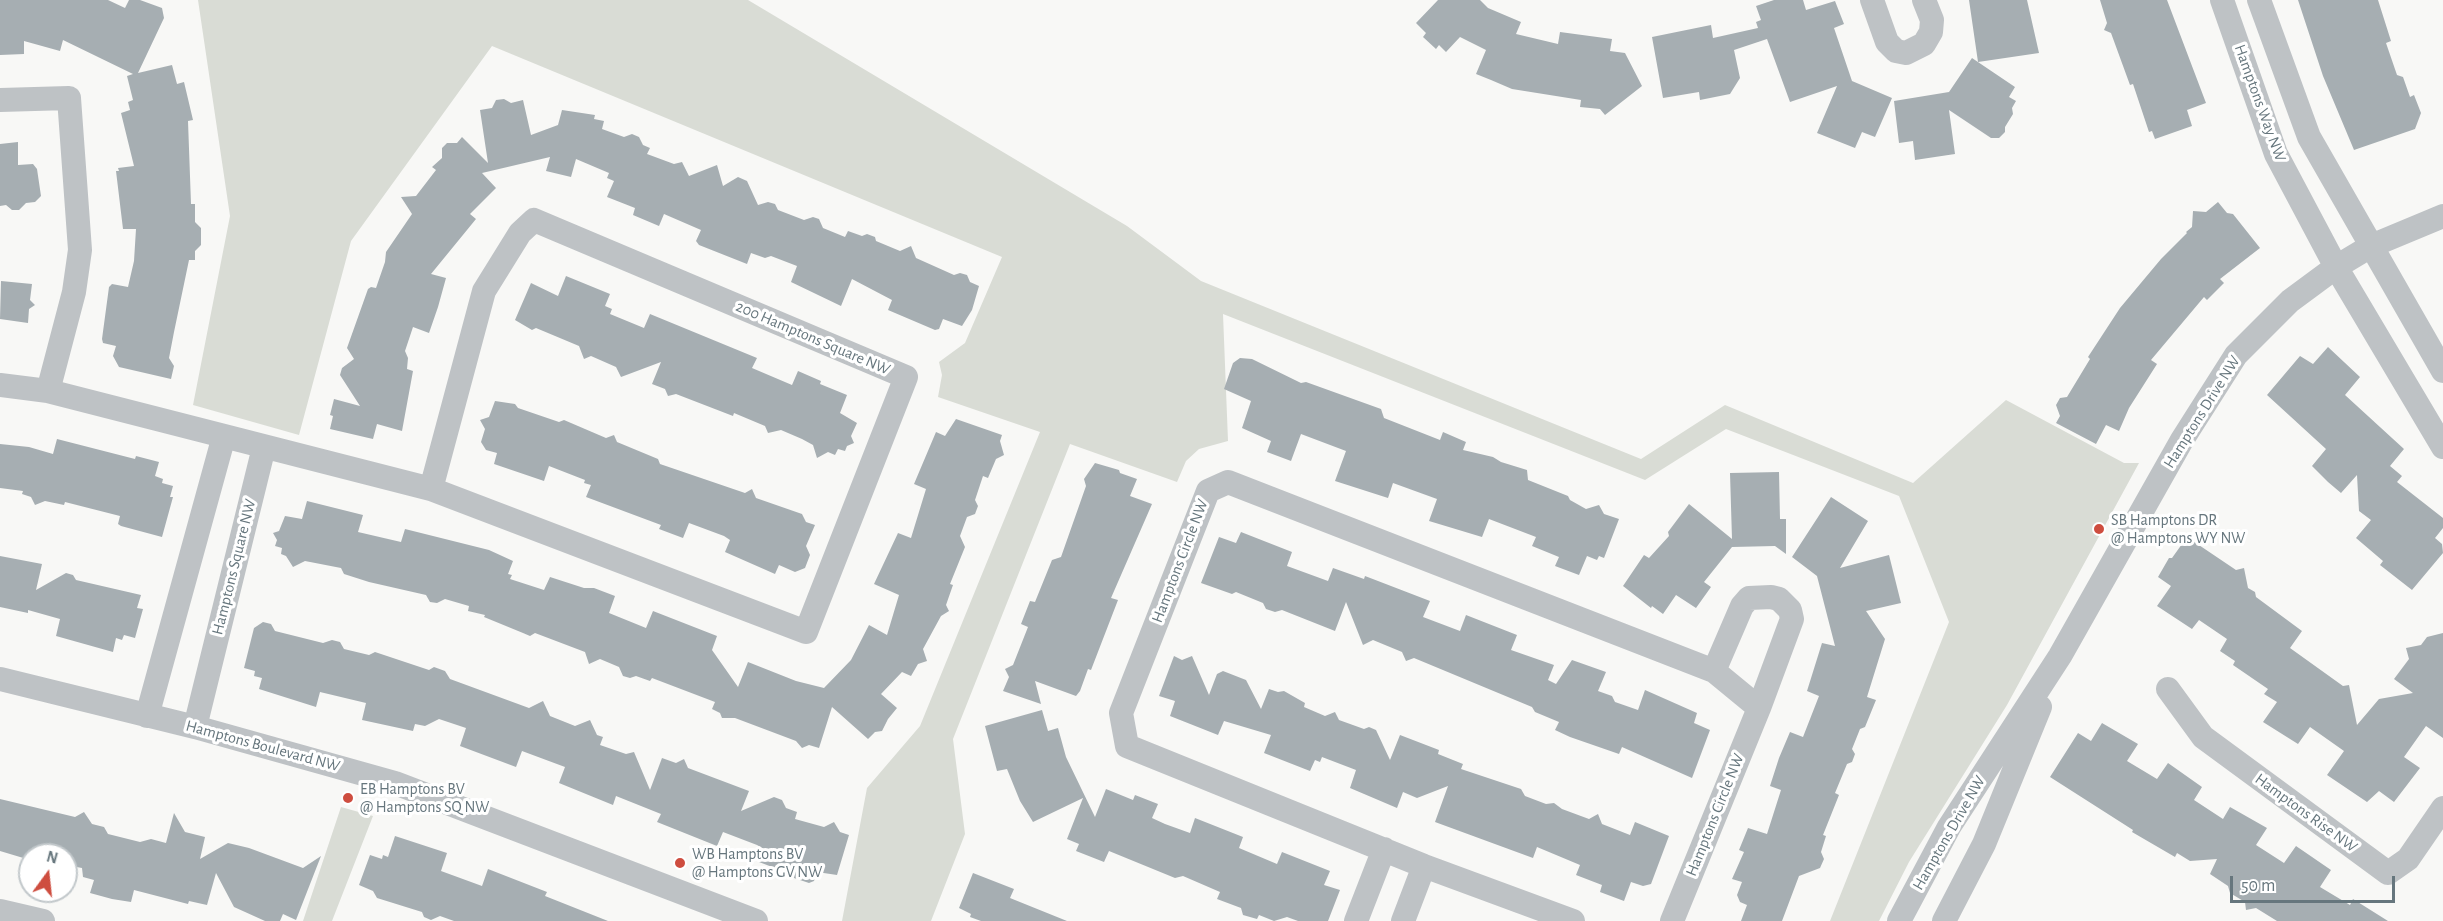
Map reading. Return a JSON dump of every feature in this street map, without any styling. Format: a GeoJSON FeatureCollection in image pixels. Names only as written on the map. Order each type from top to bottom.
{"type":"FeatureCollection","features":[{"type":"Feature","properties":{"kind":"street"},"geometry":{"type":"LineString","coordinates":[[1872,0],[1887,42],[1896,51],[1906,53],[1924,44],[1931,32],[1932,20],[1924,0]]}},
{"type":"Feature","properties":{"kind":"street","name":"Hamptons Way NW"},"geometry":{"type":"LineString","coordinates":[[2222,0],[2277,154],[2336,267]]}},
{"type":"Feature","properties":{"kind":"street","name":"Hamptons Way NW"},"geometry":{"type":"LineString","coordinates":[[2259,0],[2309,137],[2371,246]]}},
{"type":"Feature","properties":{"kind":"street"},"geometry":{"type":"LineString","coordinates":[[0,100],[69,98],[81,250],[74,292],[48,391]]}},
{"type":"Feature","properties":{"kind":"street","name":"Hamptons Drive NW"},"geometry":{"type":"LineString","coordinates":[[1899,921],[1948,827],[2060,656],[2182,440],[2236,355],[2290,301],[2336,267],[2371,246],[2443,216]]}},
{"type":"Feature","properties":{"kind":"street","name":"200 Hamptons Square NW"},"geometry":{"type":"LineString","coordinates":[[264,447],[431,489],[806,632],[906,377],[534,220],[520,233],[484,291],[431,489]]}},
{"type":"Feature","properties":{"kind":"street"},"geometry":{"type":"LineString","coordinates":[[2371,246],[2443,371]]}},
{"type":"Feature","properties":{"kind":"street"},"geometry":{"type":"LineString","coordinates":[[2336,267],[2443,447]]}},
{"type":"Feature","properties":{"kind":"street"},"geometry":{"type":"LineString","coordinates":[[0,385],[48,391],[264,447]]}},
{"type":"Feature","properties":{"kind":"street"},"geometry":{"type":"LineString","coordinates":[[147,716],[224,436]]}},
{"type":"Feature","properties":{"kind":"street","name":"Hamptons Square NW"},"geometry":{"type":"LineString","coordinates":[[195,727],[264,447]]}},
{"type":"Feature","properties":{"kind":"street","name":"Hamptons Circle NW"},"geometry":{"type":"LineString","coordinates":[[1573,921],[1424,866],[1127,746],[1121,713],[1208,491],[1228,482],[1714,671],[1759,708]]}},
{"type":"Feature","properties":{"kind":"street","name":"Hamptons Circle NW"},"geometry":{"type":"LineString","coordinates":[[1672,921],[1759,708],[1792,619],[1790,610],[1779,599],[1749,598],[1742,606],[1714,671]]}},
{"type":"Feature","properties":{"kind":"street","name":"Hamptons Drive NW"},"geometry":{"type":"LineString","coordinates":[[1944,921],[1984,844],[2060,656]]}},
{"type":"Feature","properties":{"kind":"street","name":"Hamptons Boulevard NW"},"geometry":{"type":"LineString","coordinates":[[0,679],[195,727],[395,783],[756,921]]}},
{"type":"Feature","properties":{"kind":"street","name":"Hamptons Rise NW"},"geometry":{"type":"LineString","coordinates":[[2168,689],[2203,737],[2388,873],[2408,859],[2443,808]]}},
{"type":"Feature","properties":{"kind":"street"},"geometry":{"type":"LineString","coordinates":[[1356,921],[1384,849]]}},
{"type":"Feature","properties":{"kind":"street"},"geometry":{"type":"LineString","coordinates":[[1403,921],[1424,866]]}},
{"type":"Feature","properties":{"kind":"street"},"geometry":{"type":"LineString","coordinates":[[0,911],[43,921]]}},
{"type":"Feature","properties":{"kind":"shaded area"},"geometry":{"type":"Polygon","coordinates":[[[198,0],[748,0],[1127,226],[1201,281],[1641,459],[1725,405],[1913,483],[2006,400],[2124,463],[2139,463],[2007,705],[1909,862],[1879,921],[1830,921],[1949,622],[1899,496],[1726,429],[1645,480],[1223,314],[1228,441],[1199,449],[1186,461],[1177,482],[1070,444],[953,739],[965,834],[931,921],[842,921],[867,788],[920,726],[1040,432],[938,397],[942,375],[939,362],[965,343],[1002,257],[492,46],[351,241],[299,435],[193,405],[230,216],[198,0]]]}},
{"type":"Feature","properties":{"kind":"shaded area"},"geometry":{"type":"Polygon","coordinates":[[[341,807],[373,816],[332,921],[303,921],[341,807]]]}},
{"type":"Feature","properties":{"kind":"building"},"geometry":{"type":"Polygon","coordinates":[[[0,0],[108,0],[125,8],[129,0],[140,0],[162,8],[164,18],[138,73],[172,65],[177,84],[184,82],[193,120],[188,121],[191,204],[195,204],[195,222],[201,228],[201,245],[195,251],[195,260],[189,260],[174,332],[169,358],[174,366],[171,379],[119,367],[113,356],[116,346],[103,343],[102,339],[109,287],[112,284],[128,287],[134,261],[136,229],[123,229],[116,171],[119,171],[118,168],[134,166],[121,113],[130,110],[128,102],[133,100],[127,76],[133,74],[63,40],[60,51],[24,41],[24,54],[0,55],[0,0]]]}},
{"type":"Feature","properties":{"kind":"building"},"geometry":{"type":"Polygon","coordinates":[[[1438,0],[1480,0],[1488,8],[1521,22],[1516,34],[1558,44],[1560,32],[1612,39],[1610,51],[1625,53],[1642,86],[1605,115],[1600,109],[1580,107],[1581,100],[1512,89],[1476,74],[1486,50],[1460,37],[1446,52],[1439,45],[1436,49],[1423,37],[1426,33],[1416,23],[1438,0]]]}},
{"type":"Feature","properties":{"kind":"building"},"geometry":{"type":"Polygon","coordinates":[[[1774,0],[1803,0],[1806,10],[1835,1],[1844,24],[1834,28],[1852,81],[1892,98],[1875,137],[1862,132],[1855,148],[1817,133],[1837,86],[1790,102],[1767,39],[1734,50],[1740,78],[1730,94],[1700,100],[1699,92],[1663,98],[1652,37],[1711,25],[1713,38],[1758,28],[1756,22],[1761,20],[1756,6],[1774,0]]]}},
{"type":"Feature","properties":{"kind":"building"},"geometry":{"type":"Polygon","coordinates":[[[1969,0],[2027,0],[2039,53],[1978,62],[1969,0]]]}},
{"type":"Feature","properties":{"kind":"building"},"geometry":{"type":"Polygon","coordinates":[[[2100,0],[2167,0],[2206,103],[2187,110],[2192,126],[2155,139],[2152,131],[2149,132],[2133,84],[2130,85],[2111,33],[2104,30],[2107,23],[2100,0]]]}},
{"type":"Feature","properties":{"kind":"building"},"geometry":{"type":"Polygon","coordinates":[[[2298,0],[2378,0],[2391,41],[2386,43],[2397,75],[2403,77],[2410,97],[2414,95],[2421,113],[2415,129],[2354,150],[2323,76],[2298,0]]]}},
{"type":"Feature","properties":{"kind":"building"},"geometry":{"type":"Polygon","coordinates":[[[1972,58],[2015,87],[2009,97],[2016,101],[2005,132],[1999,138],[1991,138],[1949,110],[1955,154],[1915,160],[1913,141],[1899,143],[1894,101],[1949,92],[1972,58]]]}},
{"type":"Feature","properties":{"kind":"building"},"geometry":{"type":"Polygon","coordinates":[[[504,99],[511,103],[523,100],[531,135],[558,125],[562,110],[595,115],[594,119],[604,121],[602,129],[624,137],[632,134],[639,137],[643,145],[650,148],[647,154],[674,164],[682,162],[689,176],[717,165],[723,186],[738,177],[747,181],[758,205],[768,202],[775,204],[778,210],[804,220],[813,217],[819,219],[823,228],[845,237],[848,231],[862,236],[867,234],[875,237],[876,241],[900,251],[911,246],[916,258],[954,275],[960,273],[967,275],[970,282],[979,286],[972,310],[962,326],[943,319],[939,329],[935,330],[888,310],[892,300],[852,279],[841,306],[791,282],[797,266],[771,256],[765,258],[751,253],[747,264],[699,245],[696,241],[701,230],[664,214],[659,226],[633,215],[635,208],[607,197],[614,181],[607,178],[609,173],[576,159],[571,177],[546,171],[550,157],[482,173],[496,188],[470,214],[476,219],[431,274],[446,278],[438,307],[429,333],[413,327],[405,351],[408,358],[407,369],[413,371],[402,431],[377,424],[373,439],[330,429],[333,416],[330,415],[334,399],[360,406],[340,375],[342,368],[354,359],[347,348],[368,289],[376,288],[386,252],[412,214],[401,197],[416,196],[436,170],[432,167],[442,158],[442,148],[447,143],[457,143],[462,137],[488,163],[480,110],[492,108],[496,100],[504,99]]]}},
{"type":"Feature","properties":{"kind":"building"},"geometry":{"type":"Polygon","coordinates":[[[18,142],[18,165],[33,164],[37,169],[41,196],[35,202],[26,203],[19,210],[12,210],[6,205],[0,206],[0,144],[18,142]]]}},
{"type":"Feature","properties":{"kind":"building"},"geometry":{"type":"Polygon","coordinates":[[[2218,202],[2227,213],[2233,214],[2260,248],[2220,279],[2224,283],[2207,300],[2204,297],[2151,360],[2157,364],[2129,408],[2119,431],[2106,425],[2096,444],[2056,423],[2060,416],[2056,405],[2060,398],[2067,397],[2090,359],[2088,357],[2120,308],[2161,259],[2192,227],[2193,211],[2206,212],[2218,202]]]}},
{"type":"Feature","properties":{"kind":"building"},"geometry":{"type":"Polygon","coordinates":[[[566,276],[610,294],[605,306],[612,309],[610,314],[644,328],[650,314],[757,358],[752,368],[792,385],[798,371],[821,381],[820,384],[847,395],[840,413],[857,423],[851,436],[854,443],[847,446],[845,451],[838,449],[835,455],[828,452],[817,458],[813,445],[781,430],[768,433],[765,426],[734,413],[733,416],[676,394],[668,396],[665,389],[652,384],[661,362],[621,377],[616,367],[591,356],[584,359],[579,346],[536,328],[532,330],[515,320],[531,283],[558,296],[566,276]]]}},
{"type":"Feature","properties":{"kind":"building"},"geometry":{"type":"Polygon","coordinates":[[[1,281],[32,284],[30,300],[35,305],[29,309],[28,323],[0,319],[1,281]]]}},
{"type":"Feature","properties":{"kind":"building"},"geometry":{"type":"Polygon","coordinates":[[[2328,347],[2360,377],[2345,395],[2404,449],[2390,466],[2402,476],[2397,482],[2443,518],[2443,528],[2435,538],[2442,544],[2443,553],[2412,590],[2380,565],[2383,561],[2356,538],[2371,520],[2359,511],[2357,475],[2341,493],[2328,482],[2312,466],[2326,449],[2267,395],[2300,356],[2313,364],[2328,347]]]}},
{"type":"Feature","properties":{"kind":"building"},"geometry":{"type":"Polygon","coordinates":[[[1240,358],[1252,359],[1301,383],[1306,382],[1381,409],[1384,418],[1440,440],[1443,432],[1466,442],[1463,450],[1493,457],[1501,462],[1527,470],[1528,480],[1568,496],[1570,500],[1586,509],[1599,505],[1604,514],[1619,519],[1604,558],[1599,556],[1597,560],[1587,556],[1579,575],[1555,566],[1559,557],[1532,546],[1536,537],[1489,519],[1482,537],[1429,521],[1437,499],[1393,483],[1388,498],[1335,481],[1346,451],[1301,434],[1291,461],[1267,452],[1271,441],[1242,428],[1251,401],[1224,389],[1233,363],[1240,358]]]}},
{"type":"Feature","properties":{"kind":"building"},"geometry":{"type":"Polygon","coordinates":[[[495,401],[515,404],[518,408],[559,422],[564,420],[606,438],[614,435],[617,442],[658,459],[660,464],[745,493],[752,489],[756,498],[802,514],[806,522],[815,525],[806,546],[810,555],[805,568],[795,572],[779,565],[775,574],[725,552],[730,540],[724,536],[689,523],[683,538],[659,529],[661,525],[586,497],[591,485],[584,483],[585,480],[549,466],[544,481],[494,464],[497,453],[486,450],[481,442],[485,429],[480,420],[489,417],[495,401]]]}},
{"type":"Feature","properties":{"kind":"building"},"geometry":{"type":"Polygon","coordinates":[[[956,419],[1002,435],[1000,441],[1004,455],[996,459],[988,478],[983,476],[975,500],[978,506],[975,514],[967,517],[960,536],[965,547],[950,584],[953,585],[946,605],[949,611],[941,616],[923,649],[927,661],[918,664],[911,676],[902,672],[881,694],[897,708],[882,731],[875,732],[868,739],[832,707],[819,748],[809,745],[802,748],[796,741],[735,718],[722,718],[720,713],[712,709],[715,702],[652,678],[650,681],[636,676],[630,678],[623,676],[619,667],[600,659],[589,664],[585,652],[535,633],[530,636],[484,617],[485,615],[468,611],[469,606],[445,599],[437,603],[430,602],[426,595],[369,582],[344,574],[341,568],[305,561],[293,567],[286,556],[281,554],[282,548],[275,546],[277,540],[273,533],[279,531],[285,516],[302,519],[307,501],[363,515],[358,532],[401,542],[405,529],[489,550],[513,561],[508,574],[512,575],[510,579],[544,590],[550,577],[584,588],[594,588],[615,596],[609,613],[646,628],[653,611],[717,636],[712,650],[738,687],[748,662],[796,681],[824,688],[851,660],[869,625],[887,635],[899,595],[874,584],[898,533],[911,538],[926,489],[914,484],[936,432],[945,436],[956,419]]]}},
{"type":"Feature","properties":{"kind":"building"},"geometry":{"type":"Polygon","coordinates":[[[57,439],[135,459],[136,456],[159,462],[155,476],[163,479],[162,483],[173,486],[170,497],[173,497],[162,537],[121,526],[118,524],[120,516],[65,502],[64,505],[45,501],[35,505],[31,497],[22,494],[23,491],[0,488],[0,444],[29,447],[53,454],[57,439]]]}},
{"type":"Feature","properties":{"kind":"building"},"geometry":{"type":"Polygon","coordinates":[[[1095,463],[1119,470],[1120,473],[1137,479],[1130,496],[1152,504],[1111,598],[1118,600],[1091,670],[1088,669],[1080,691],[1076,696],[1035,681],[1041,704],[1003,691],[1009,677],[1005,669],[1013,665],[1028,627],[1021,624],[1030,601],[1035,602],[1052,560],[1061,557],[1086,486],[1084,479],[1095,463]]]}},
{"type":"Feature","properties":{"kind":"building"},"geometry":{"type":"Polygon","coordinates":[[[1779,472],[1780,519],[1786,519],[1786,554],[1775,546],[1732,547],[1704,582],[1711,587],[1696,608],[1676,595],[1663,614],[1652,606],[1651,608],[1623,586],[1644,555],[1649,558],[1669,536],[1668,532],[1689,504],[1732,539],[1730,473],[1779,472]]]}},
{"type":"Feature","properties":{"kind":"building"},"geometry":{"type":"Polygon","coordinates":[[[1831,497],[1868,521],[1840,568],[1889,555],[1901,603],[1866,611],[1885,639],[1867,697],[1876,700],[1865,727],[1860,729],[1852,749],[1855,754],[1852,762],[1847,764],[1835,793],[1839,795],[1823,835],[1826,836],[1821,852],[1824,859],[1820,868],[1799,876],[1782,921],[1741,921],[1747,905],[1740,902],[1737,895],[1742,882],[1732,879],[1744,852],[1739,850],[1748,828],[1767,834],[1781,790],[1770,786],[1779,758],[1790,732],[1803,737],[1819,696],[1807,691],[1822,643],[1835,646],[1817,576],[1792,557],[1831,497]]]}},
{"type":"Feature","properties":{"kind":"building"},"geometry":{"type":"Polygon","coordinates":[[[1241,532],[1292,552],[1287,566],[1328,581],[1333,568],[1364,579],[1365,576],[1430,601],[1423,617],[1460,631],[1466,615],[1517,635],[1511,650],[1554,665],[1548,680],[1556,684],[1572,660],[1606,672],[1598,691],[1612,696],[1615,702],[1638,710],[1645,690],[1697,713],[1694,723],[1710,730],[1692,778],[1622,747],[1619,754],[1570,737],[1555,730],[1559,722],[1535,712],[1532,707],[1414,658],[1406,661],[1402,652],[1373,640],[1363,645],[1346,602],[1335,631],[1282,610],[1275,612],[1266,609],[1263,603],[1236,592],[1232,594],[1201,583],[1219,537],[1236,543],[1241,532]]]}},
{"type":"Feature","properties":{"kind":"building"},"geometry":{"type":"Polygon","coordinates":[[[2187,537],[2236,570],[2244,568],[2248,588],[2255,592],[2256,597],[2302,631],[2290,648],[2343,686],[2349,685],[2357,725],[2379,699],[2413,693],[2394,679],[2409,659],[2406,648],[2421,645],[2427,637],[2443,633],[2443,738],[2426,726],[2404,757],[2420,768],[2394,802],[2379,791],[2367,802],[2327,775],[2344,751],[2310,727],[2298,744],[2263,722],[2277,702],[2264,694],[2268,689],[2233,665],[2235,661],[2220,651],[2227,639],[2199,620],[2192,629],[2157,606],[2171,586],[2158,577],[2169,558],[2172,558],[2187,537]]]}},
{"type":"Feature","properties":{"kind":"building"},"geometry":{"type":"Polygon","coordinates":[[[0,556],[42,564],[36,590],[66,573],[73,575],[76,580],[141,595],[137,608],[143,609],[135,638],[124,635],[122,640],[116,638],[113,652],[56,636],[60,619],[28,610],[28,613],[0,607],[0,556]]]}},
{"type":"Feature","properties":{"kind":"building"},"geometry":{"type":"Polygon","coordinates":[[[263,622],[271,624],[275,631],[323,643],[332,640],[340,642],[344,649],[369,655],[375,652],[429,670],[434,667],[445,671],[450,679],[529,708],[543,701],[550,716],[575,726],[590,720],[597,735],[603,737],[600,745],[626,754],[634,752],[650,790],[662,758],[676,763],[684,759],[688,768],[749,791],[741,811],[774,797],[782,800],[786,808],[797,812],[795,819],[824,827],[834,822],[840,832],[849,835],[837,875],[817,872],[814,881],[809,883],[788,876],[788,873],[759,862],[764,849],[757,845],[723,832],[717,846],[657,822],[661,814],[616,796],[613,805],[559,783],[565,767],[522,751],[516,767],[460,746],[466,728],[439,719],[425,726],[415,724],[413,731],[362,720],[366,703],[320,692],[316,707],[259,689],[262,678],[254,676],[255,671],[244,668],[254,628],[263,622]]]}},
{"type":"Feature","properties":{"kind":"building"},"geometry":{"type":"Polygon","coordinates":[[[1174,656],[1182,660],[1192,656],[1209,695],[1217,674],[1223,671],[1246,680],[1261,709],[1269,689],[1284,691],[1305,703],[1304,707],[1325,716],[1335,712],[1339,720],[1364,729],[1369,727],[1376,730],[1390,760],[1400,735],[1439,750],[1438,754],[1463,764],[1461,769],[1521,789],[1525,796],[1546,804],[1554,803],[1562,809],[1589,819],[1598,814],[1602,824],[1630,835],[1635,822],[1669,836],[1651,884],[1643,886],[1631,882],[1624,901],[1600,892],[1602,885],[1576,875],[1580,865],[1537,847],[1533,858],[1435,822],[1448,786],[1417,798],[1403,792],[1397,808],[1350,788],[1356,770],[1322,757],[1320,762],[1315,760],[1310,771],[1264,753],[1271,735],[1224,721],[1218,735],[1170,716],[1175,701],[1159,696],[1174,656]]]}},
{"type":"Feature","properties":{"kind":"building"},"geometry":{"type":"Polygon","coordinates":[[[1042,710],[1048,731],[1058,728],[1066,757],[1095,817],[1106,789],[1133,800],[1135,795],[1158,804],[1152,818],[1165,824],[1190,833],[1195,818],[1243,837],[1239,848],[1277,864],[1282,852],[1330,871],[1324,885],[1340,890],[1328,921],[1298,921],[1287,917],[1274,921],[1259,915],[1257,919],[1243,915],[1241,908],[1217,899],[1220,892],[1183,876],[1175,878],[1109,851],[1104,862],[1076,851],[1079,844],[1067,839],[1083,798],[1033,822],[1020,801],[1007,769],[997,771],[985,726],[1042,710]]]}},
{"type":"Feature","properties":{"kind":"building"},"geometry":{"type":"Polygon","coordinates":[[[2102,723],[2138,744],[2127,761],[2157,779],[2168,763],[2202,787],[2194,800],[2223,819],[2230,807],[2267,828],[2256,845],[2284,863],[2296,846],[2331,870],[2320,887],[2350,905],[2353,899],[2388,921],[2277,921],[2256,908],[2246,910],[2245,902],[2230,893],[2228,886],[2210,874],[2217,859],[2190,861],[2177,853],[2175,857],[2132,832],[2133,830],[2050,777],[2078,733],[2091,741],[2102,723]]]}},
{"type":"Feature","properties":{"kind":"building"},"geometry":{"type":"Polygon","coordinates":[[[0,799],[75,817],[84,812],[92,824],[104,827],[108,834],[140,842],[151,839],[166,843],[174,813],[185,832],[205,837],[200,859],[228,843],[249,848],[303,868],[321,856],[296,920],[283,914],[280,921],[265,921],[234,907],[216,873],[207,905],[189,901],[188,904],[134,890],[131,902],[90,893],[94,880],[83,877],[82,868],[78,867],[78,843],[18,843],[18,856],[0,851],[0,799]]]}},
{"type":"Feature","properties":{"kind":"building"},"geometry":{"type":"Polygon","coordinates":[[[395,836],[447,853],[441,871],[482,886],[488,869],[547,892],[545,896],[608,921],[454,921],[440,916],[431,920],[424,917],[422,912],[377,898],[373,891],[359,885],[370,855],[382,859],[383,855],[388,857],[395,836]]]}},
{"type":"Feature","properties":{"kind":"building"},"geometry":{"type":"Polygon","coordinates":[[[973,873],[1014,889],[1010,898],[1067,921],[981,921],[970,917],[971,914],[959,908],[973,873]]]}},
{"type":"Feature","properties":{"kind":"place","name":"SB Hamptons DR @ Hamptons WY NW"},"geometry":{"type":"Point","coordinates":[2099,529]}},
{"type":"Feature","properties":{"kind":"place","name":"EB Hamptons BV @ Hamptons SQ NW"},"geometry":{"type":"Point","coordinates":[348,798]}},
{"type":"Feature","properties":{"kind":"place","name":"WB Hamptons BV @ Hamptons GV NW"},"geometry":{"type":"Point","coordinates":[680,863]}}]}
